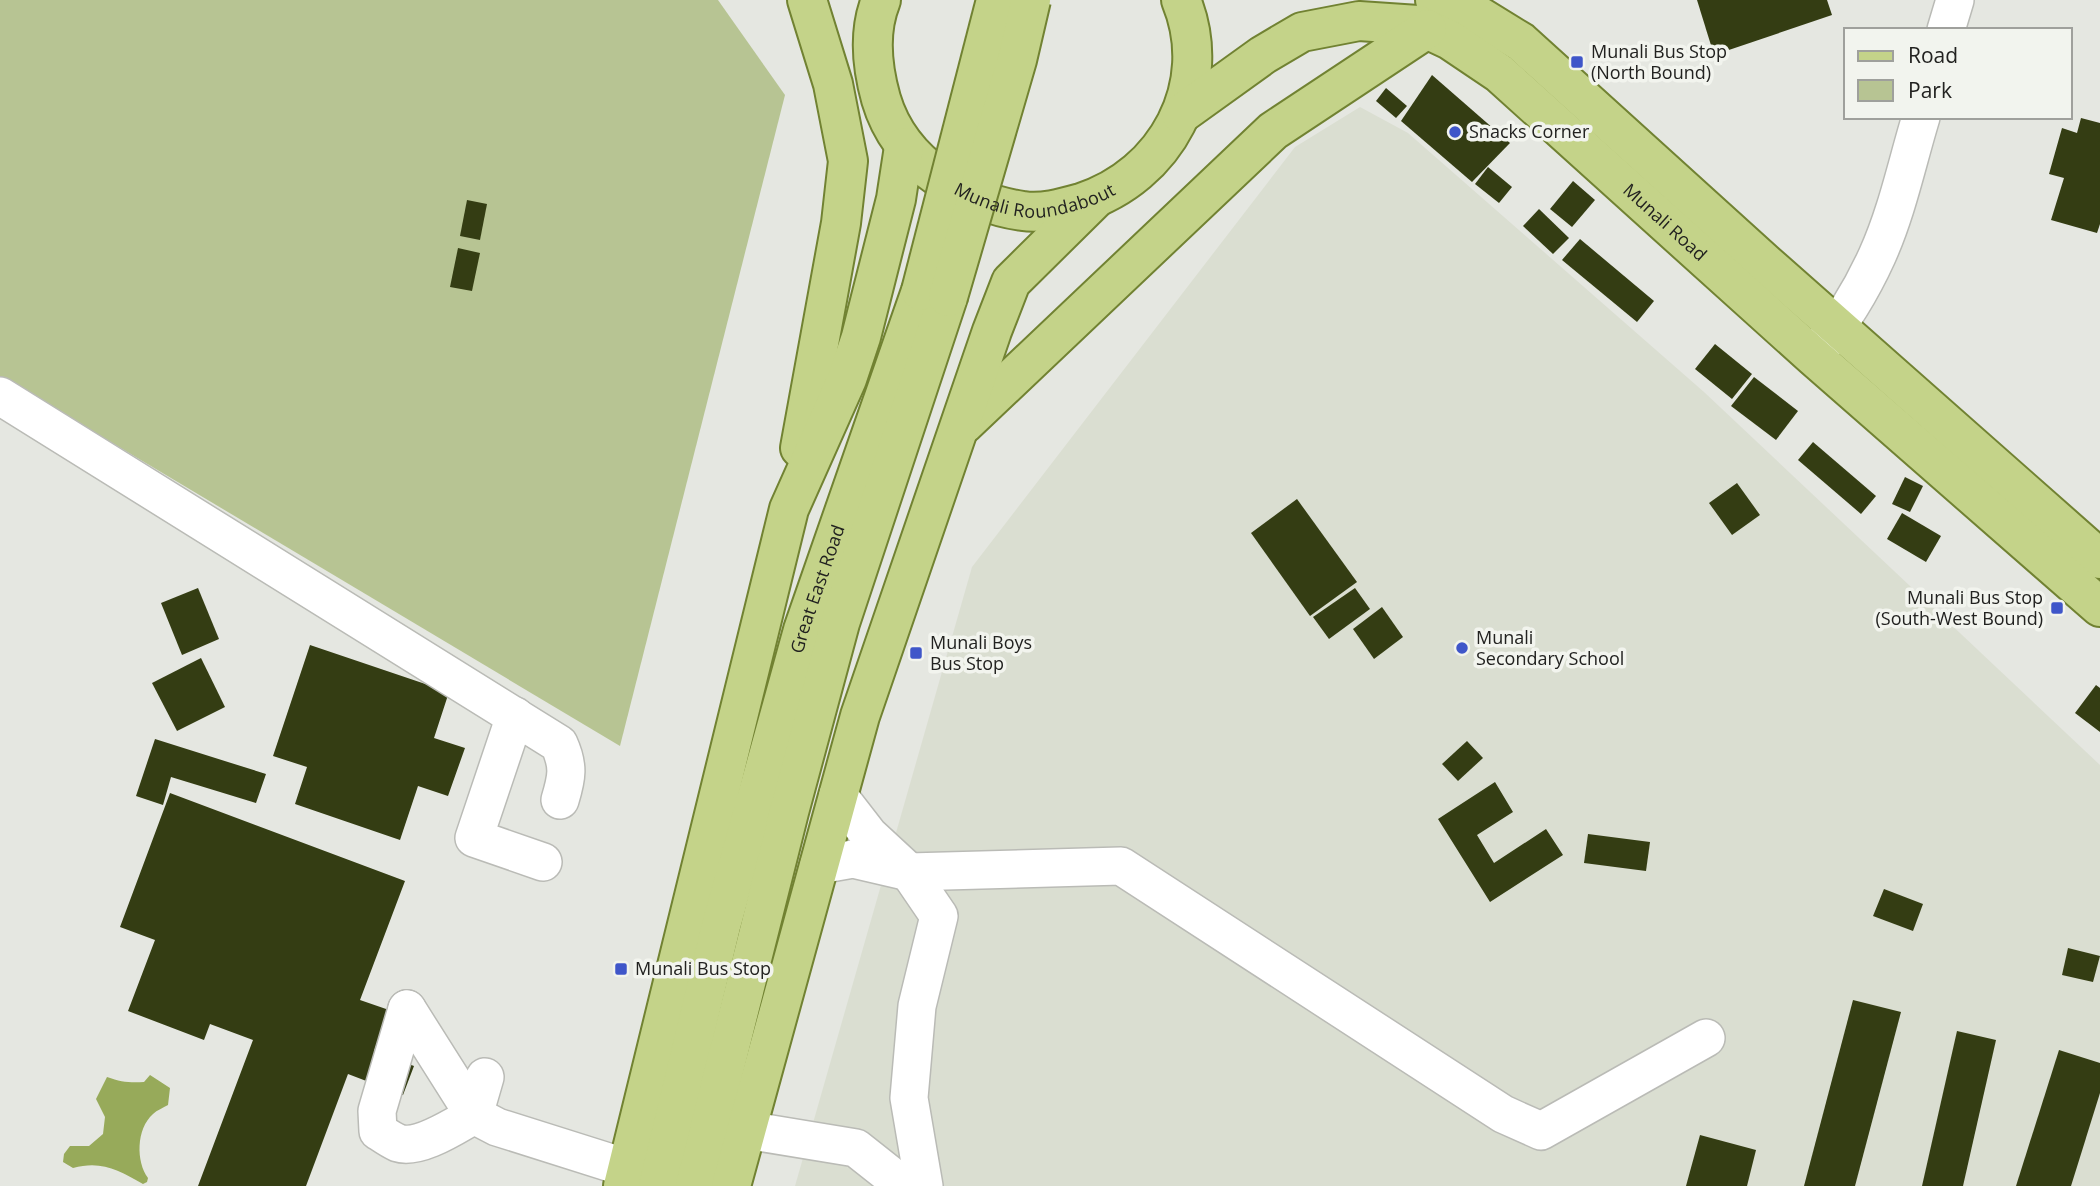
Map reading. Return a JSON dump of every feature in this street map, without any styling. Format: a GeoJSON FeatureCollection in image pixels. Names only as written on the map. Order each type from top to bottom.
{"type":"FeatureCollection","features":[{"type":"Feature","properties":{"kind":"main road"},"geometry":{"type":"LineString","coordinates":[[808,0],[875,79]]}},
{"type":"Feature","properties":{"kind":"main road"},"geometry":{"type":"LineString","coordinates":[[636,1180],[789,509],[841,223],[848,161],[833,84],[808,0]]}},
{"type":"Feature","properties":{"kind":"main road","name":"Munali Roundabout"},"geometry":{"type":"LineString","coordinates":[[881,0],[877,8],[872,43],[875,79],[886,114],[904,147],[930,171],[959,191],[992,204],[1026,212],[1061,209],[1096,198],[1132,178],[1161,150],[1181,114],[1191,80],[1192,46],[1181,0]]}},
{"type":"Feature","properties":{"kind":"main road","name":"Great East Road"},"geometry":{"type":"LineString","coordinates":[[695,1186],[789,812],[840,623],[935,294],[996,0]]}},
{"type":"Feature","properties":{"kind":"main road","name":"Great East Road"},"geometry":{"type":"LineString","coordinates":[[636,1180],[721,926],[803,629],[935,294],[1017,60],[1031,0]]}},
{"type":"Feature","properties":{"kind":"main road"},"geometry":{"type":"LineString","coordinates":[[961,426],[1273,131],[1449,8]]}},
{"type":"Feature","properties":{"kind":"main road","name":"Munali Road"},"geometry":{"type":"LineString","coordinates":[[1181,114],[1263,55],[1302,32],[1359,21],[1418,25],[1449,8]]}},
{"type":"Feature","properties":{"kind":"main road","name":"Munali Road"},"geometry":{"type":"LineString","coordinates":[[1449,8],[1521,42],[1837,327],[2100,559]]}},
{"type":"Feature","properties":{"kind":"main road","name":"Munali Road"},"geometry":{"type":"LineString","coordinates":[[1449,8],[1450,40],[1499,73],[1814,357],[2100,607]]}},
{"type":"Feature","properties":{"kind":"main road"},"geometry":{"type":"LineString","coordinates":[[789,509],[847,379],[861,337],[896,199],[904,147]]}},
{"type":"Feature","properties":{"kind":"main road"},"geometry":{"type":"LineString","coordinates":[[731,1186],[860,716],[1011,282],[1096,198]]}},
{"type":"Feature","properties":{"kind":"street"},"geometry":{"type":"LineString","coordinates":[[1947,28],[1955,0]]}},
{"type":"Feature","properties":{"kind":"street"},"geometry":{"type":"LineString","coordinates":[[1814,357],[1837,327],[1877,257],[1892,217],[1920,119]]}},
{"type":"Feature","properties":{"kind":"street"},"geometry":{"type":"LineString","coordinates":[[0,396],[559,744],[566,759],[567,777],[560,800]]}},
{"type":"Feature","properties":{"kind":"street"},"geometry":{"type":"LineString","coordinates":[[515,716],[474,838],[543,862]]}},
{"type":"Feature","properties":{"kind":"street"},"geometry":{"type":"LineString","coordinates":[[838,795],[869,835],[909,872],[939,916],[916,1006],[909,1098],[924,1186]]}},
{"type":"Feature","properties":{"kind":"street"},"geometry":{"type":"LineString","coordinates":[[819,865],[853,859],[909,872],[1121,866],[1503,1114],[1541,1131],[1706,1038]]}},
{"type":"Feature","properties":{"kind":"street"},"geometry":{"type":"LineString","coordinates":[[407,1009],[412,1048],[377,1111],[378,1132],[400,1144],[425,1141],[474,1115],[485,1077]]}},
{"type":"Feature","properties":{"kind":"street"},"geometry":{"type":"LineString","coordinates":[[412,1048],[448,1076],[474,1115],[497,1127],[636,1180]]}},
{"type":"Feature","properties":{"kind":"street"},"geometry":{"type":"LineString","coordinates":[[425,1141],[448,1076]]}},
{"type":"Feature","properties":{"kind":"street"},"geometry":{"type":"LineString","coordinates":[[746,1130],[856,1148],[904,1186]]}},
{"type":"Feature","properties":{"kind":"shaded area","name":"Munali Secondary School"},"geometry":{"type":"Polygon","coordinates":[[[1360,107],[1408,133],[1704,392],[2100,765],[2100,1186],[795,1186],[972,567],[1295,147],[1360,107]]]}},
{"type":"Feature","properties":{"kind":"shaded area"},"geometry":{"type":"Polygon","coordinates":[[[150,1075],[170,1088],[168,1105],[147,1120],[143,1128],[140,1155],[147,1182],[143,1184],[110,1168],[92,1165],[73,1168],[63,1162],[64,1154],[70,1146],[89,1146],[103,1134],[105,1117],[96,1099],[107,1077],[144,1082],[150,1075]]]}},
{"type":"Feature","properties":{"kind":"green space"},"geometry":{"type":"Polygon","coordinates":[[[0,0],[718,0],[785,95],[620,746],[0,376],[0,0]]]}},
{"type":"Feature","properties":{"kind":"building"},"geometry":{"type":"Polygon","coordinates":[[[1697,0],[1827,0],[1832,15],[1714,55],[1697,0]]]}},
{"type":"Feature","properties":{"kind":"building","name":"Snacks Corner"},"geometry":{"type":"Polygon","coordinates":[[[1432,75],[1510,143],[1472,182],[1401,121],[1432,75]]]}},
{"type":"Feature","properties":{"kind":"building"},"geometry":{"type":"Polygon","coordinates":[[[1386,88],[1407,106],[1396,118],[1376,101],[1386,88]]]}},
{"type":"Feature","properties":{"kind":"building"},"geometry":{"type":"Polygon","coordinates":[[[2081,118],[2100,123],[2100,224],[2097,233],[2051,220],[2064,178],[2049,174],[2062,128],[2077,133],[2081,118]]]}},
{"type":"Feature","properties":{"kind":"building"},"geometry":{"type":"Polygon","coordinates":[[[1488,167],[1512,187],[1499,203],[1475,184],[1488,167]]]}},
{"type":"Feature","properties":{"kind":"building"},"geometry":{"type":"Polygon","coordinates":[[[1573,181],[1595,200],[1572,227],[1550,209],[1573,181]]]}},
{"type":"Feature","properties":{"kind":"building"},"geometry":{"type":"Polygon","coordinates":[[[467,200],[487,204],[480,240],[460,236],[467,200]]]}},
{"type":"Feature","properties":{"kind":"building"},"geometry":{"type":"Polygon","coordinates":[[[1539,209],[1569,238],[1553,254],[1523,226],[1539,209]]]}},
{"type":"Feature","properties":{"kind":"building"},"geometry":{"type":"Polygon","coordinates":[[[1580,239],[1654,301],[1637,322],[1562,260],[1580,239]]]}},
{"type":"Feature","properties":{"kind":"building"},"geometry":{"type":"Polygon","coordinates":[[[458,248],[480,253],[472,291],[450,287],[458,248]]]}},
{"type":"Feature","properties":{"kind":"building"},"geometry":{"type":"Polygon","coordinates":[[[1715,344],[1752,374],[1732,399],[1695,369],[1715,344]]]}},
{"type":"Feature","properties":{"kind":"building"},"geometry":{"type":"Polygon","coordinates":[[[1754,377],[1798,411],[1776,440],[1731,406],[1754,377]]]}},
{"type":"Feature","properties":{"kind":"building"},"geometry":{"type":"Polygon","coordinates":[[[1813,442],[1876,496],[1861,514],[1798,460],[1813,442]]]}},
{"type":"Feature","properties":{"kind":"building"},"geometry":{"type":"Polygon","coordinates":[[[1905,477],[1923,486],[1910,512],[1892,504],[1905,477]]]}},
{"type":"Feature","properties":{"kind":"building"},"geometry":{"type":"Polygon","coordinates":[[[1737,483],[1760,515],[1732,535],[1709,503],[1737,483]]]}},
{"type":"Feature","properties":{"kind":"building"},"geometry":{"type":"Polygon","coordinates":[[[1297,499],[1357,582],[1310,616],[1251,533],[1297,499]]]}},
{"type":"Feature","properties":{"kind":"building"},"geometry":{"type":"Polygon","coordinates":[[[1902,513],[1941,536],[1926,562],[1887,539],[1902,513]]]}},
{"type":"Feature","properties":{"kind":"building"},"geometry":{"type":"Polygon","coordinates":[[[198,588],[219,639],[182,655],[161,603],[198,588]]]}},
{"type":"Feature","properties":{"kind":"building"},"geometry":{"type":"Polygon","coordinates":[[[1355,588],[1370,609],[1329,639],[1313,617],[1355,588]]]}},
{"type":"Feature","properties":{"kind":"building"},"geometry":{"type":"Polygon","coordinates":[[[1382,607],[1403,637],[1374,659],[1353,629],[1382,607]]]}},
{"type":"Feature","properties":{"kind":"building"},"geometry":{"type":"Polygon","coordinates":[[[310,645],[449,692],[434,738],[465,748],[448,796],[418,786],[400,840],[295,804],[307,767],[273,756],[310,645]]]}},
{"type":"Feature","properties":{"kind":"building"},"geometry":{"type":"Polygon","coordinates":[[[201,658],[225,707],[177,731],[152,683],[201,658]]]}},
{"type":"Feature","properties":{"kind":"building"},"geometry":{"type":"Polygon","coordinates":[[[2096,685],[2100,688],[2100,732],[2075,713],[2096,685]]]}},
{"type":"Feature","properties":{"kind":"building"},"geometry":{"type":"Polygon","coordinates":[[[155,739],[266,774],[256,803],[171,777],[163,805],[136,796],[155,739]]]}},
{"type":"Feature","properties":{"kind":"building"},"geometry":{"type":"Polygon","coordinates":[[[1467,741],[1483,758],[1458,781],[1442,764],[1467,741]]]}},
{"type":"Feature","properties":{"kind":"building"},"geometry":{"type":"Polygon","coordinates":[[[1495,782],[1513,812],[1477,835],[1494,863],[1546,829],[1563,855],[1490,902],[1438,819],[1495,782]]]}},
{"type":"Feature","properties":{"kind":"building"},"geometry":{"type":"Polygon","coordinates":[[[170,793],[405,881],[360,1000],[389,1010],[374,1051],[414,1066],[403,1095],[348,1074],[306,1186],[198,1186],[253,1040],[210,1024],[204,1040],[128,1011],[155,940],[120,927],[170,793]]]}},
{"type":"Feature","properties":{"kind":"building"},"geometry":{"type":"Polygon","coordinates":[[[1588,834],[1650,842],[1646,871],[1584,863],[1588,834]]]}},
{"type":"Feature","properties":{"kind":"building"},"geometry":{"type":"Polygon","coordinates":[[[1884,889],[1923,904],[1913,931],[1873,916],[1884,889]]]}},
{"type":"Feature","properties":{"kind":"building"},"geometry":{"type":"Polygon","coordinates":[[[2068,948],[2100,956],[2093,982],[2062,975],[2068,948]]]}},
{"type":"Feature","properties":{"kind":"building"},"geometry":{"type":"Polygon","coordinates":[[[1853,1000],[1901,1012],[1855,1186],[1804,1186],[1853,1000]]]}},
{"type":"Feature","properties":{"kind":"building"},"geometry":{"type":"Polygon","coordinates":[[[1957,1031],[1996,1040],[1963,1186],[1922,1186],[1957,1031]]]}},
{"type":"Feature","properties":{"kind":"building"},"geometry":{"type":"Polygon","coordinates":[[[2059,1050],[2100,1063],[2100,1093],[2071,1186],[2016,1186],[2059,1050]]]}},
{"type":"Feature","properties":{"kind":"building"},"geometry":{"type":"Polygon","coordinates":[[[1700,1135],[1756,1150],[1747,1186],[1686,1186],[1700,1135]]]}},
{"type":"Feature","properties":{"kind":"place","name":"Munali Bus Stop (North Bound)"},"geometry":{"type":"Point","coordinates":[1577,62]}},
{"type":"Feature","properties":{"kind":"place","name":"Snacks Corner"},"geometry":{"type":"Point","coordinates":[1455,132]}},
{"type":"Feature","properties":{"kind":"place","name":"Munali Bus Stop (South-West Bound)"},"geometry":{"type":"Point","coordinates":[2057,608]}},
{"type":"Feature","properties":{"kind":"place","name":"Munali Secondary School"},"geometry":{"type":"Point","coordinates":[1462,648]}},
{"type":"Feature","properties":{"kind":"place","name":"Munali Boys Bus Stop"},"geometry":{"type":"Point","coordinates":[916,653]}},
{"type":"Feature","properties":{"kind":"place","name":"Munali Bus Stop"},"geometry":{"type":"Point","coordinates":[621,969]}}]}
